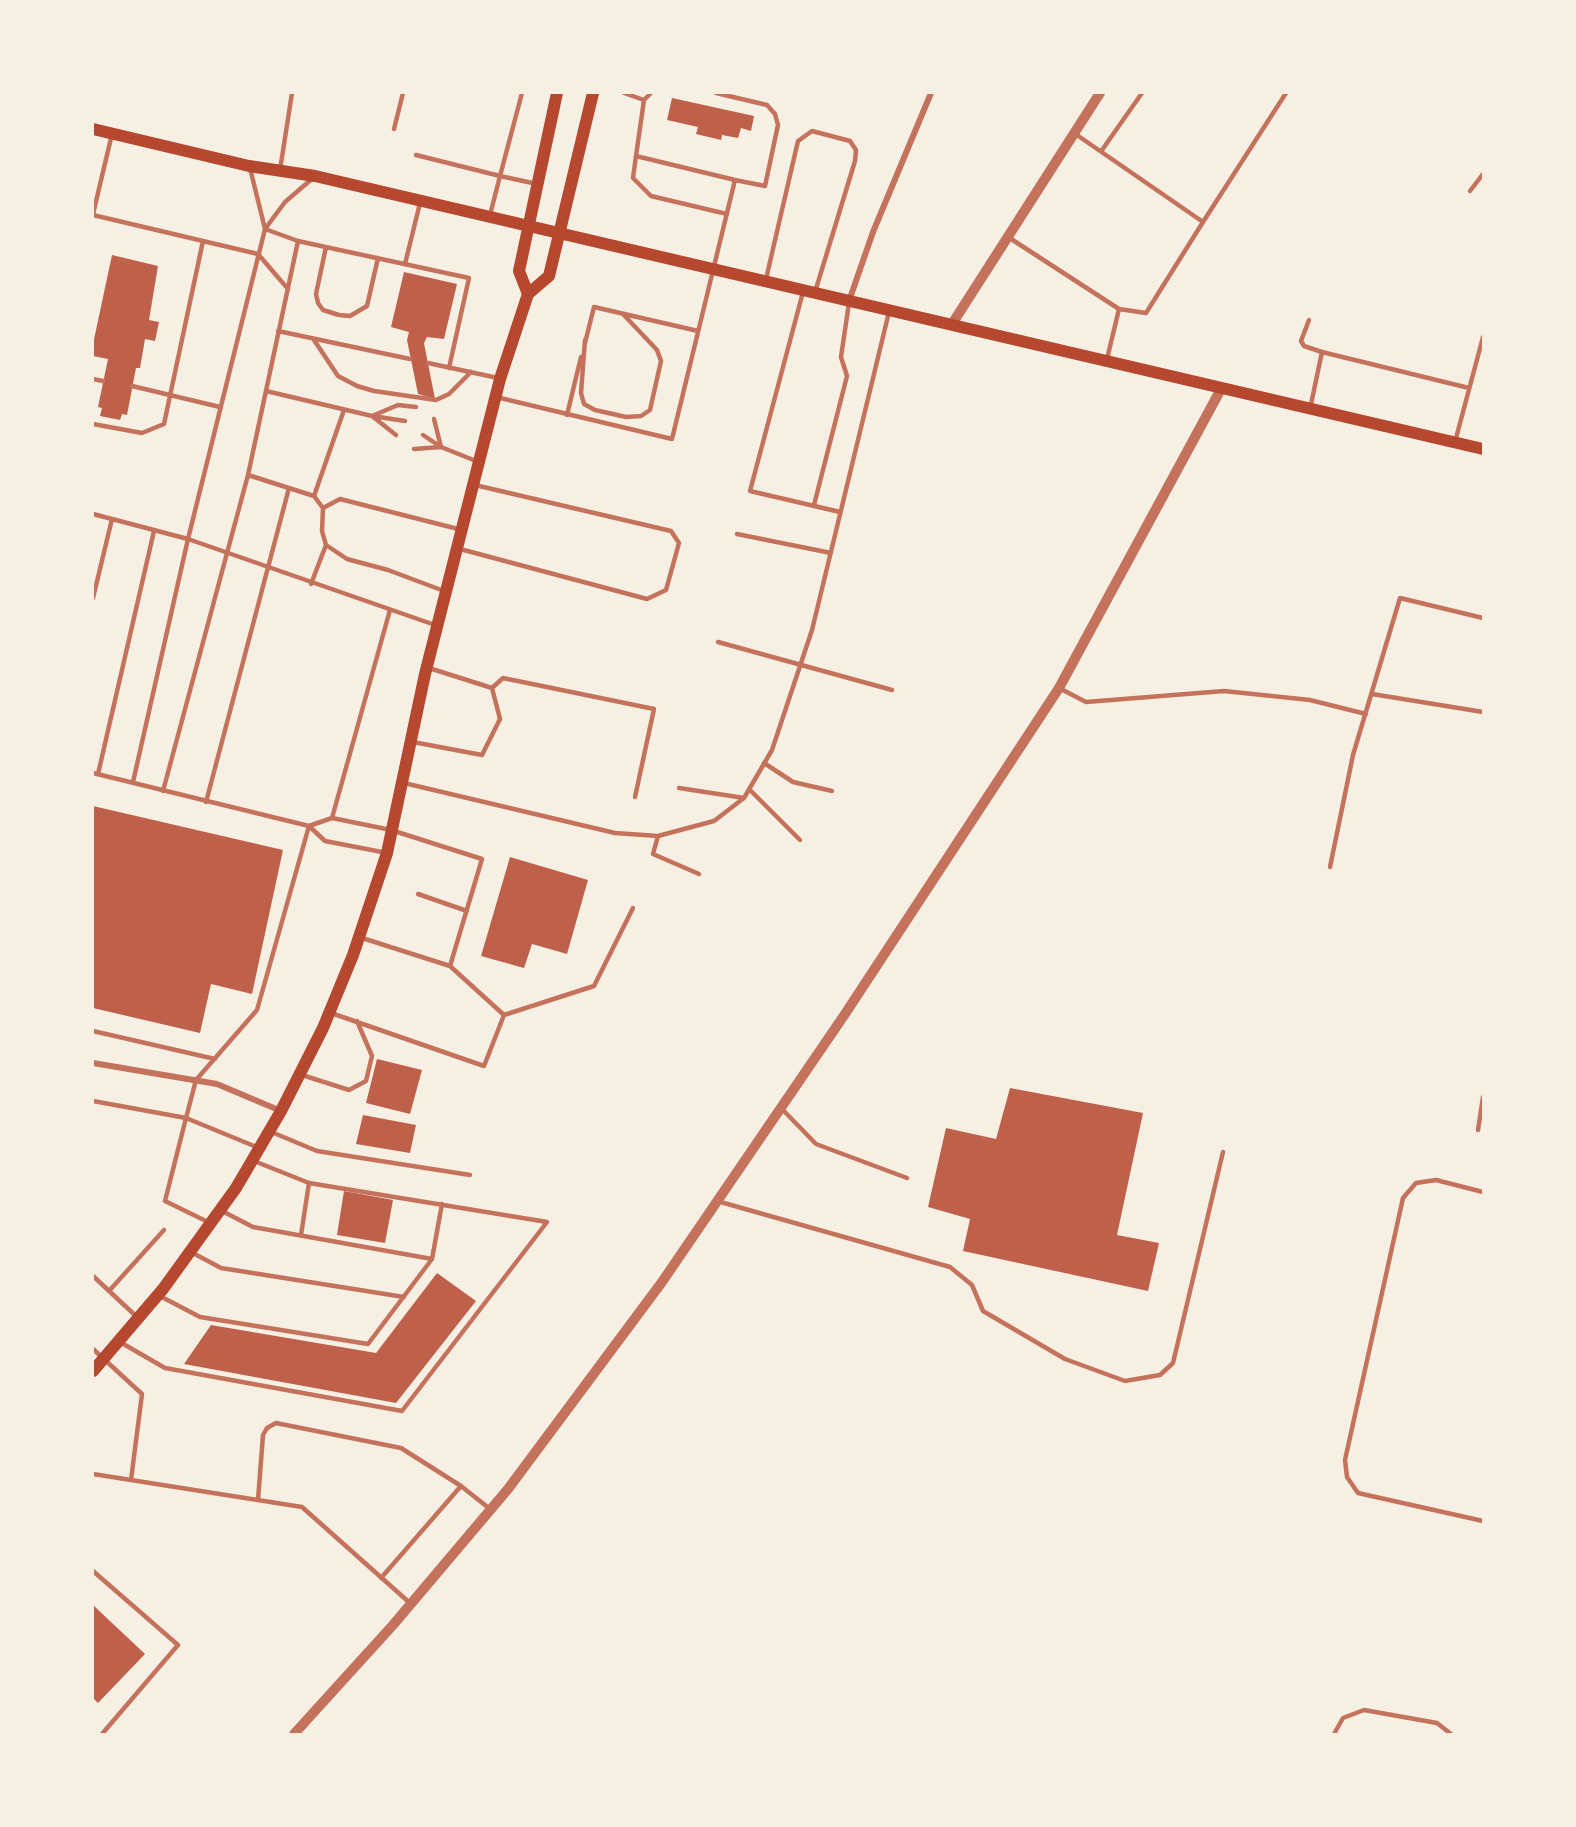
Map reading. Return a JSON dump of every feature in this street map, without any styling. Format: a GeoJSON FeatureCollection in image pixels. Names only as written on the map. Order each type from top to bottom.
{"type":"FeatureCollection","features":[{"type":"Feature","properties":{"kind":"main road"},"geometry":{"type":"LineString","coordinates":[[528,294],[519,271],[557,93]]}},
{"type":"Feature","properties":{"kind":"main road"},"geometry":{"type":"LineString","coordinates":[[93,1371],[158,1296],[220,1210],[281,1111],[330,1012],[359,937],[387,853],[437,626],[500,379],[528,294],[549,276],[593,93]]}},
{"type":"Feature","properties":{"kind":"main road"},"geometry":{"type":"LineString","coordinates":[[93,129],[249,166],[315,176],[1483,449]]}},
{"type":"Feature","properties":{"kind":"street"},"geometry":{"type":"LineString","coordinates":[[849,301],[873,232],[931,93]]}},
{"type":"Feature","properties":{"kind":"street"},"geometry":{"type":"LineString","coordinates":[[952,324],[1100,93]]}},
{"type":"Feature","properties":{"kind":"street"},"geometry":{"type":"LineString","coordinates":[[294,1734],[411,1604],[490,1510],[603,1365],[717,1202],[1059,688],[1221,389]]}},
{"type":"Feature","properties":{"kind":"street"},"geometry":{"type":"LineString","coordinates":[[93,1063],[216,1084],[281,1111]]}},
{"type":"Feature","properties":{"kind":"lane"},"geometry":{"type":"LineString","coordinates":[[280,172],[292,93]]}},
{"type":"Feature","properties":{"kind":"lane"},"geometry":{"type":"LineString","coordinates":[[394,129],[403,93]]}},
{"type":"Feature","properties":{"kind":"lane"},"geometry":{"type":"LineString","coordinates":[[489,218],[522,93]]}},
{"type":"Feature","properties":{"kind":"lane"},"geometry":{"type":"LineString","coordinates":[[624,93],[644,100]]}},
{"type":"Feature","properties":{"kind":"lane"},"geometry":{"type":"LineString","coordinates":[[651,93],[644,100],[633,178],[651,196],[727,214]]}},
{"type":"Feature","properties":{"kind":"lane"},"geometry":{"type":"LineString","coordinates":[[636,156],[765,186],[778,125],[775,114],[767,105],[716,93]]}},
{"type":"Feature","properties":{"kind":"lane"},"geometry":{"type":"LineString","coordinates":[[1102,150],[1142,93]]}},
{"type":"Feature","properties":{"kind":"lane"},"geometry":{"type":"LineString","coordinates":[[1008,237],[1119,309],[1146,313],[1286,93]]}},
{"type":"Feature","properties":{"kind":"lane"},"geometry":{"type":"LineString","coordinates":[[765,281],[798,141],[812,131],[850,141],[855,150],[855,161],[809,291],[750,491],[840,512]]}},
{"type":"Feature","properties":{"kind":"lane"},"geometry":{"type":"LineString","coordinates":[[112,134],[93,214],[258,254],[288,289]]}},
{"type":"Feature","properties":{"kind":"lane"},"geometry":{"type":"LineString","coordinates":[[1074,134],[1102,150],[1203,222]]}},
{"type":"Feature","properties":{"kind":"lane"},"geometry":{"type":"LineString","coordinates":[[416,155],[537,184]]}},
{"type":"Feature","properties":{"kind":"lane"},"geometry":{"type":"LineString","coordinates":[[249,166],[265,229]]}},
{"type":"Feature","properties":{"kind":"lane"},"geometry":{"type":"LineString","coordinates":[[1470,191],[1483,174]]}},
{"type":"Feature","properties":{"kind":"lane"},"geometry":{"type":"LineString","coordinates":[[133,782],[188,539],[265,229],[285,202],[315,176]]}},
{"type":"Feature","properties":{"kind":"lane"},"geometry":{"type":"LineString","coordinates":[[496,397],[672,439],[735,180]]}},
{"type":"Feature","properties":{"kind":"lane"},"geometry":{"type":"LineString","coordinates":[[405,264],[420,202]]}},
{"type":"Feature","properties":{"kind":"lane"},"geometry":{"type":"LineString","coordinates":[[265,229],[298,241],[469,278],[449,368]]}},
{"type":"Feature","properties":{"kind":"lane"},"geometry":{"type":"LineString","coordinates":[[93,424],[142,433],[164,424],[203,241]]}},
{"type":"Feature","properties":{"kind":"lane"},"geometry":{"type":"LineString","coordinates":[[163,791],[248,475],[298,241]]}},
{"type":"Feature","properties":{"kind":"lane"},"geometry":{"type":"LineString","coordinates":[[326,247],[316,294],[323,310],[339,315],[350,316],[367,306],[378,258]]}},
{"type":"Feature","properties":{"kind":"lane"},"geometry":{"type":"LineString","coordinates":[[814,505],[847,376],[841,357],[849,301]]}},
{"type":"Feature","properties":{"kind":"lane"},"geometry":{"type":"LineString","coordinates":[[567,415],[594,307],[698,331]]}},
{"type":"Feature","properties":{"kind":"lane"},"geometry":{"type":"LineString","coordinates":[[1106,361],[1119,309]]}},
{"type":"Feature","properties":{"kind":"lane"},"geometry":{"type":"LineString","coordinates":[[402,782],[615,833],[658,836],[714,821],[744,798],[772,750],[812,630],[889,310]]}},
{"type":"Feature","properties":{"kind":"lane"},"geometry":{"type":"LineString","coordinates":[[585,340],[581,393],[584,404],[595,410],[626,417],[641,416],[650,410],[661,362],[657,350],[623,314]]}},
{"type":"Feature","properties":{"kind":"lane"},"geometry":{"type":"LineString","coordinates":[[1308,320],[1301,341],[1304,346],[1469,388]]}},
{"type":"Feature","properties":{"kind":"lane"},"geometry":{"type":"LineString","coordinates":[[279,331],[410,359]]}},
{"type":"Feature","properties":{"kind":"lane"},"geometry":{"type":"LineString","coordinates":[[1455,442],[1483,337]]}},
{"type":"Feature","properties":{"kind":"lane"},"geometry":{"type":"LineString","coordinates":[[314,340],[338,376],[357,386],[374,391],[436,400],[449,394],[471,372]]}},
{"type":"Feature","properties":{"kind":"lane"},"geometry":{"type":"LineString","coordinates":[[1310,409],[1322,351]]}},
{"type":"Feature","properties":{"kind":"lane"},"geometry":{"type":"LineString","coordinates":[[428,363],[500,379]]}},
{"type":"Feature","properties":{"kind":"lane"},"geometry":{"type":"LineString","coordinates":[[93,379],[103,381]]}},
{"type":"Feature","properties":{"kind":"lane"},"geometry":{"type":"LineString","coordinates":[[132,387],[220,407]]}},
{"type":"Feature","properties":{"kind":"lane"},"geometry":{"type":"LineString","coordinates":[[266,391],[344,410],[405,421]]}},
{"type":"Feature","properties":{"kind":"lane"},"geometry":{"type":"LineString","coordinates":[[372,416],[398,405],[417,407]]}},
{"type":"Feature","properties":{"kind":"lane"},"geometry":{"type":"LineString","coordinates":[[314,496],[344,410]]}},
{"type":"Feature","properties":{"kind":"lane"},"geometry":{"type":"LineString","coordinates":[[372,416],[396,435]]}},
{"type":"Feature","properties":{"kind":"lane"},"geometry":{"type":"LineString","coordinates":[[434,419],[441,447]]}},
{"type":"Feature","properties":{"kind":"lane"},"geometry":{"type":"LineString","coordinates":[[423,435],[441,447],[479,462]]}},
{"type":"Feature","properties":{"kind":"lane"},"geometry":{"type":"LineString","coordinates":[[414,449],[441,447]]}},
{"type":"Feature","properties":{"kind":"lane"},"geometry":{"type":"LineString","coordinates":[[248,475],[314,496],[323,508],[322,531],[326,545],[311,584]]}},
{"type":"Feature","properties":{"kind":"lane"},"geometry":{"type":"LineString","coordinates":[[457,548],[647,599],[666,590],[679,543],[671,531],[473,484]]}},
{"type":"Feature","properties":{"kind":"lane"},"geometry":{"type":"LineString","coordinates":[[206,802],[289,488]]}},
{"type":"Feature","properties":{"kind":"lane"},"geometry":{"type":"LineString","coordinates":[[323,508],[340,499],[462,530]]}},
{"type":"Feature","properties":{"kind":"lane"},"geometry":{"type":"LineString","coordinates":[[93,514],[188,539],[311,584],[437,626]]}},
{"type":"Feature","properties":{"kind":"lane"},"geometry":{"type":"LineString","coordinates":[[93,598],[112,519]]}},
{"type":"Feature","properties":{"kind":"lane"},"geometry":{"type":"LineString","coordinates":[[154,531],[96,774],[309,826],[326,841],[387,853]]}},
{"type":"Feature","properties":{"kind":"lane"},"geometry":{"type":"LineString","coordinates":[[737,534],[831,553]]}},
{"type":"Feature","properties":{"kind":"lane"},"geometry":{"type":"LineString","coordinates":[[326,545],[347,559],[388,570],[446,592]]}},
{"type":"Feature","properties":{"kind":"lane"},"geometry":{"type":"LineString","coordinates":[[1330,867],[1353,755],[1400,598],[1483,618]]}},
{"type":"Feature","properties":{"kind":"lane"},"geometry":{"type":"LineString","coordinates":[[332,818],[390,610]]}},
{"type":"Feature","properties":{"kind":"lane"},"geometry":{"type":"LineString","coordinates":[[718,642],[891,690]]}},
{"type":"Feature","properties":{"kind":"lane"},"geometry":{"type":"LineString","coordinates":[[427,668],[492,688]]}},
{"type":"Feature","properties":{"kind":"lane"},"geometry":{"type":"LineString","coordinates":[[492,688],[503,678],[654,709],[635,797]]}},
{"type":"Feature","properties":{"kind":"lane"},"geometry":{"type":"LineString","coordinates":[[411,742],[482,755],[500,719],[492,688]]}},
{"type":"Feature","properties":{"kind":"lane"},"geometry":{"type":"LineString","coordinates":[[1059,688],[1086,702],[1224,691],[1310,700],[1366,714]]}},
{"type":"Feature","properties":{"kind":"lane"},"geometry":{"type":"LineString","coordinates":[[1372,694],[1483,712]]}},
{"type":"Feature","properties":{"kind":"lane"},"geometry":{"type":"LineString","coordinates":[[764,763],[793,782],[832,791]]}},
{"type":"Feature","properties":{"kind":"lane"},"geometry":{"type":"LineString","coordinates":[[679,788],[744,798]]}},
{"type":"Feature","properties":{"kind":"lane"},"geometry":{"type":"LineString","coordinates":[[749,789],[800,840]]}},
{"type":"Feature","properties":{"kind":"lane"},"geometry":{"type":"LineString","coordinates":[[309,826],[332,818],[391,830],[483,859],[450,966]]}},
{"type":"Feature","properties":{"kind":"lane"},"geometry":{"type":"LineString","coordinates":[[211,1223],[165,1201],[196,1080],[257,1010],[309,826]]}},
{"type":"Feature","properties":{"kind":"lane"},"geometry":{"type":"LineString","coordinates":[[658,836],[653,854],[699,874]]}},
{"type":"Feature","properties":{"kind":"lane"},"geometry":{"type":"LineString","coordinates":[[418,894],[467,911]]}},
{"type":"Feature","properties":{"kind":"lane"},"geometry":{"type":"LineString","coordinates":[[330,1012],[483,1066],[504,1015],[594,986],[633,908]]}},
{"type":"Feature","properties":{"kind":"lane"},"geometry":{"type":"LineString","coordinates":[[359,937],[450,966],[504,1015]]}},
{"type":"Feature","properties":{"kind":"lane"},"geometry":{"type":"LineString","coordinates":[[300,1074],[349,1090],[366,1081],[372,1056],[357,1021]]}},
{"type":"Feature","properties":{"kind":"lane"},"geometry":{"type":"LineString","coordinates":[[93,1031],[215,1059]]}},
{"type":"Feature","properties":{"kind":"lane"},"geometry":{"type":"LineString","coordinates":[[1478,1130],[1483,1097]]}},
{"type":"Feature","properties":{"kind":"lane"},"geometry":{"type":"LineString","coordinates":[[93,1101],[186,1118],[259,1148]]}},
{"type":"Feature","properties":{"kind":"lane"},"geometry":{"type":"LineString","coordinates":[[781,1108],[816,1144],[907,1178]]}},
{"type":"Feature","properties":{"kind":"lane"},"geometry":{"type":"LineString","coordinates":[[269,1131],[317,1151],[470,1175]]}},
{"type":"Feature","properties":{"kind":"lane"},"geometry":{"type":"LineString","coordinates":[[717,1202],[950,1267],[972,1285],[983,1311],[1065,1359],[1125,1381],[1160,1375],[1173,1363],[1223,1152]]}},
{"type":"Feature","properties":{"kind":"lane"},"geometry":{"type":"LineString","coordinates":[[120,1342],[165,1368],[402,1411],[547,1222],[309,1183],[252,1161]]}},
{"type":"Feature","properties":{"kind":"lane"},"geometry":{"type":"LineString","coordinates":[[1483,1192],[1436,1180],[1416,1183],[1403,1198],[1345,1460],[1347,1477],[1358,1493],[1483,1521]]}},
{"type":"Feature","properties":{"kind":"lane"},"geometry":{"type":"LineString","coordinates":[[301,1235],[309,1183]]}},
{"type":"Feature","properties":{"kind":"lane"},"geometry":{"type":"LineString","coordinates":[[158,1296],[200,1317],[368,1344],[432,1259],[442,1204]]}},
{"type":"Feature","properties":{"kind":"lane"},"geometry":{"type":"LineString","coordinates":[[220,1210],[253,1227],[432,1259]]}},
{"type":"Feature","properties":{"kind":"lane"},"geometry":{"type":"LineString","coordinates":[[109,1291],[164,1230]]}},
{"type":"Feature","properties":{"kind":"lane"},"geometry":{"type":"LineString","coordinates":[[190,1252],[221,1268],[404,1297]]}},
{"type":"Feature","properties":{"kind":"lane"},"geometry":{"type":"LineString","coordinates":[[93,1276],[139,1319]]}},
{"type":"Feature","properties":{"kind":"lane"},"geometry":{"type":"LineString","coordinates":[[93,1349],[142,1394],[131,1480]]}},
{"type":"Feature","properties":{"kind":"lane"},"geometry":{"type":"LineString","coordinates":[[258,1500],[263,1435],[267,1428],[276,1424],[401,1448],[461,1486],[490,1510]]}},
{"type":"Feature","properties":{"kind":"lane"},"geometry":{"type":"LineString","coordinates":[[93,1474],[302,1507],[411,1604]]}},
{"type":"Feature","properties":{"kind":"lane"},"geometry":{"type":"LineString","coordinates":[[381,1578],[461,1486]]}},
{"type":"Feature","properties":{"kind":"lane"},"geometry":{"type":"LineString","coordinates":[[93,1570],[178,1645],[102,1734]]}},
{"type":"Feature","properties":{"kind":"lane"},"geometry":{"type":"LineString","coordinates":[[1334,1734],[1344,1718],[1364,1710],[1437,1723],[1451,1734]]}},
{"type":"Feature","properties":{"kind":"building"},"geometry":{"type":"Polygon","coordinates":[[[672,98],[754,116],[751,131],[741,128],[738,138],[722,135],[721,140],[696,134],[698,127],[667,120],[672,98]]]}},
{"type":"Feature","properties":{"kind":"building"},"geometry":{"type":"Polygon","coordinates":[[[112,255],[158,266],[149,320],[159,322],[155,341],[145,339],[140,368],[136,368],[127,415],[122,414],[120,420],[100,416],[102,408],[98,407],[108,359],[93,356],[93,344],[112,255]]]}},
{"type":"Feature","properties":{"kind":"building"},"geometry":{"type":"Polygon","coordinates":[[[404,272],[457,284],[444,339],[427,337],[424,343],[435,399],[418,394],[407,340],[409,332],[391,327],[404,272]]]}},
{"type":"Feature","properties":{"kind":"building"},"geometry":{"type":"Polygon","coordinates":[[[93,806],[283,850],[252,994],[211,984],[200,1033],[93,1008],[93,806]]]}},
{"type":"Feature","properties":{"kind":"building"},"geometry":{"type":"Polygon","coordinates":[[[510,857],[588,880],[567,954],[532,944],[524,968],[481,956],[510,857]]]}},
{"type":"Feature","properties":{"kind":"building"},"geometry":{"type":"Polygon","coordinates":[[[377,1059],[422,1070],[410,1114],[366,1103],[377,1059]]]}},
{"type":"Feature","properties":{"kind":"building"},"geometry":{"type":"Polygon","coordinates":[[[1010,1088],[1143,1113],[1117,1235],[1159,1243],[1148,1291],[963,1251],[970,1219],[928,1207],[946,1128],[996,1139],[1010,1088]]]}},
{"type":"Feature","properties":{"kind":"building"},"geometry":{"type":"Polygon","coordinates":[[[363,1115],[416,1125],[410,1153],[356,1144],[363,1115]]]}},
{"type":"Feature","properties":{"kind":"building"},"geometry":{"type":"Polygon","coordinates":[[[344,1191],[393,1200],[385,1243],[337,1235],[344,1191]]]}},
{"type":"Feature","properties":{"kind":"building"},"geometry":{"type":"Polygon","coordinates":[[[437,1273],[476,1301],[396,1403],[184,1364],[211,1325],[376,1353],[437,1273]]]}},
{"type":"Feature","properties":{"kind":"building"},"geometry":{"type":"Polygon","coordinates":[[[93,1605],[145,1654],[98,1703],[93,1698],[93,1605]]]}}]}
